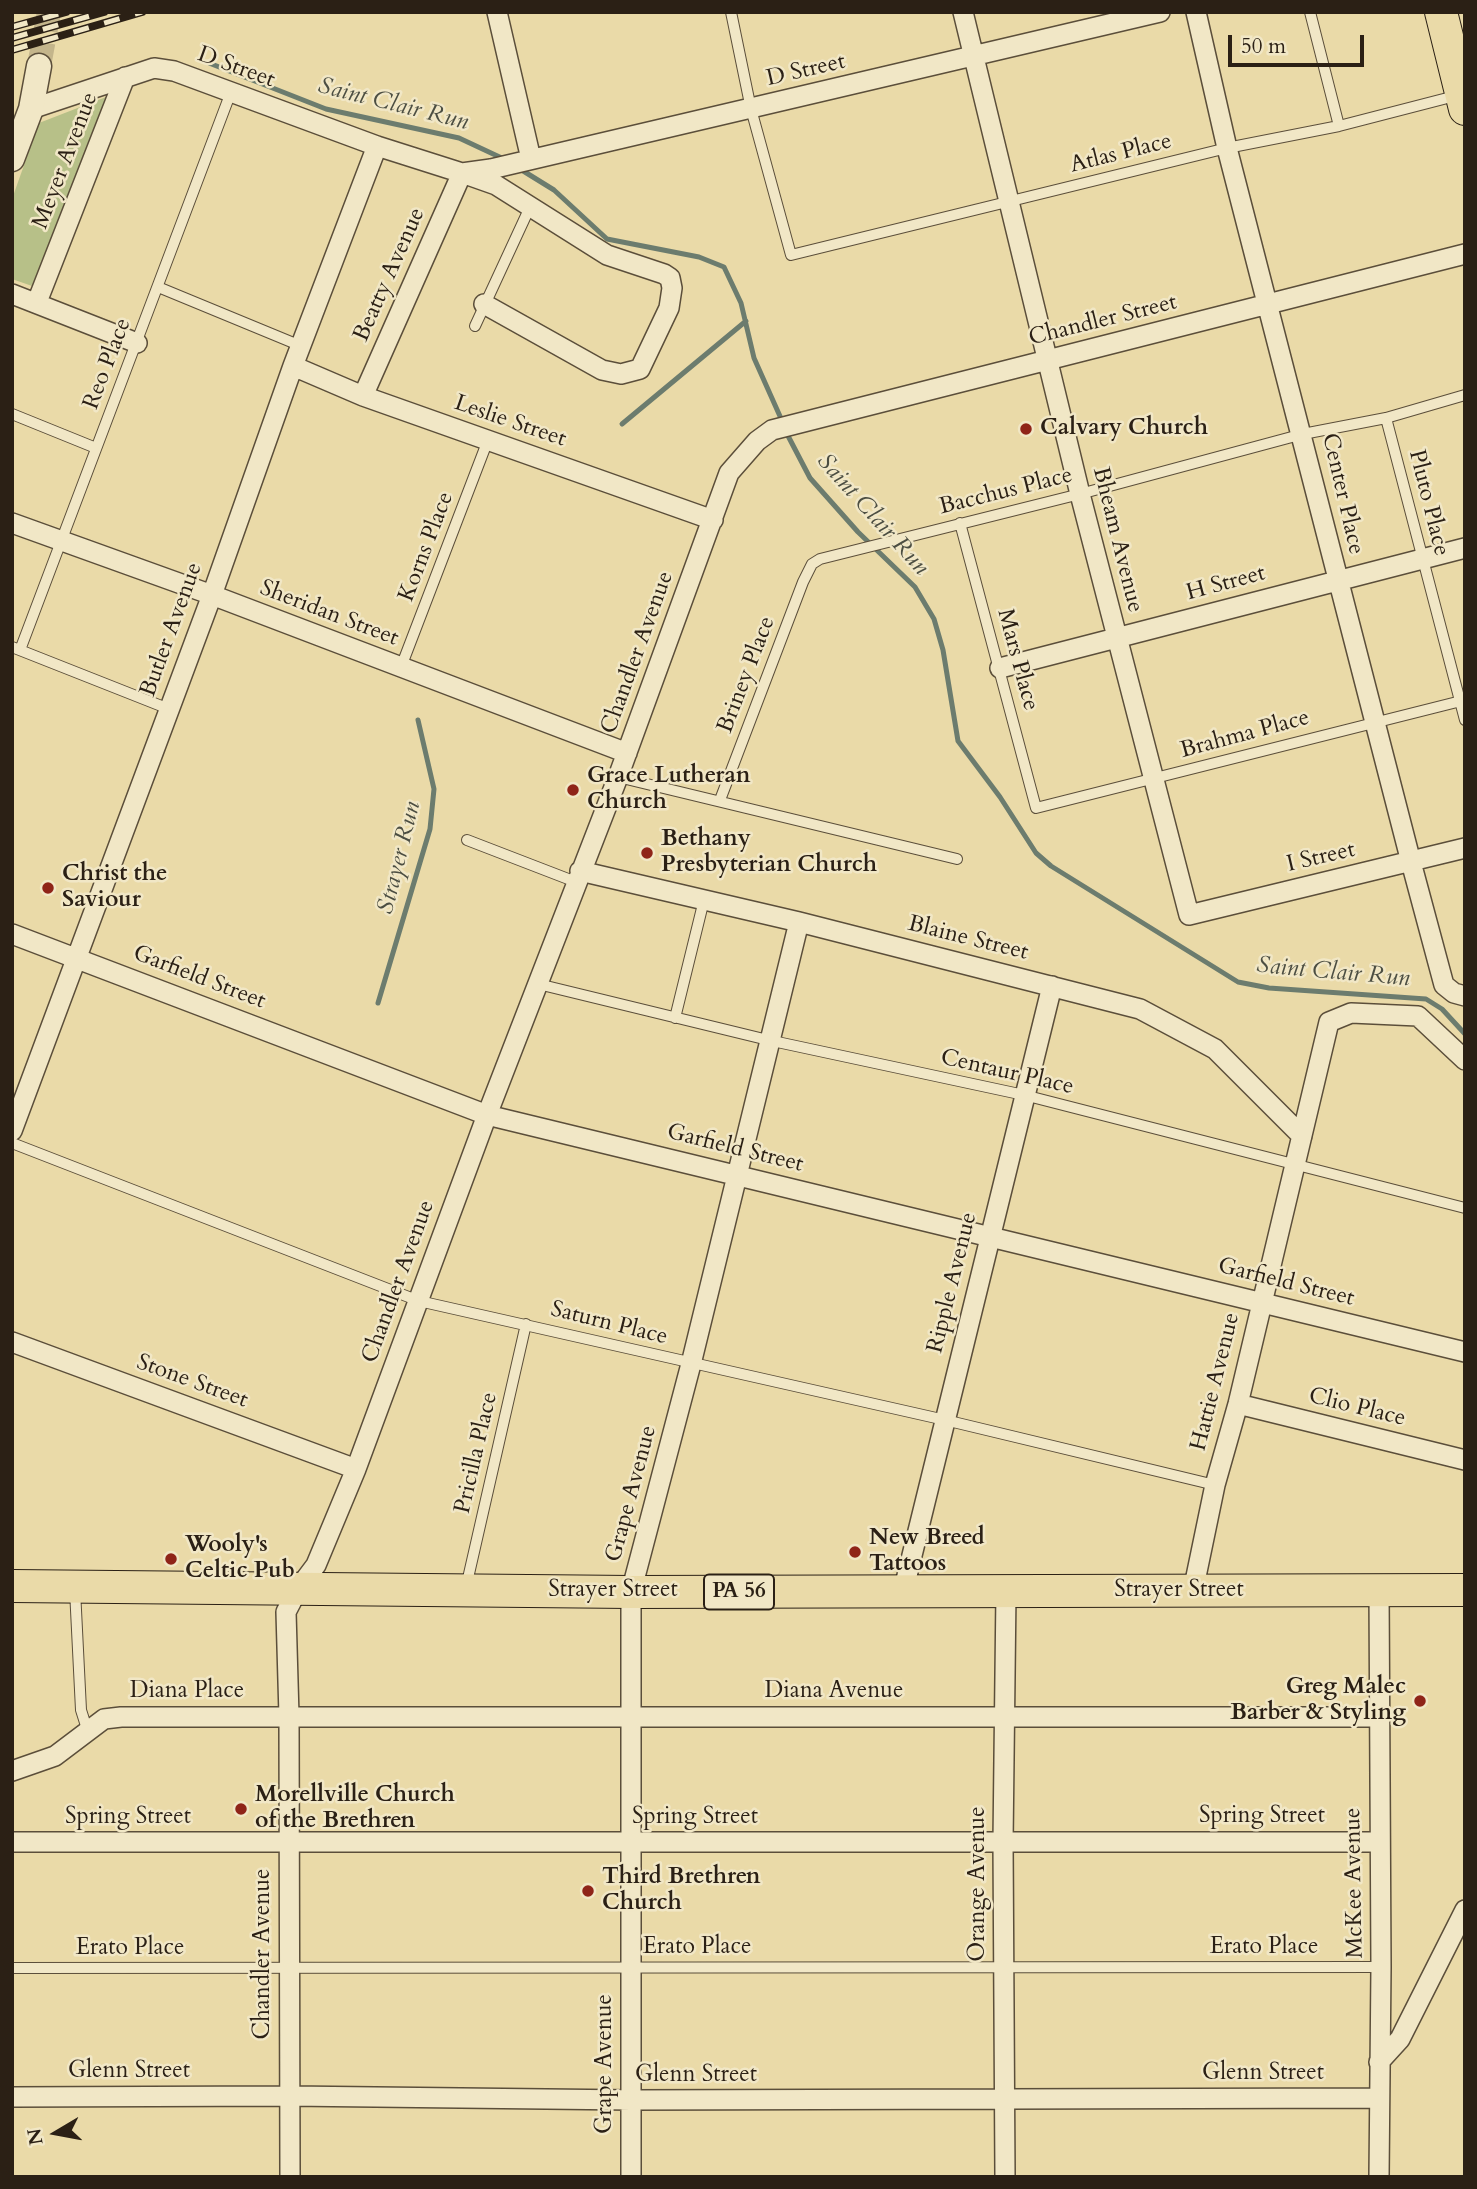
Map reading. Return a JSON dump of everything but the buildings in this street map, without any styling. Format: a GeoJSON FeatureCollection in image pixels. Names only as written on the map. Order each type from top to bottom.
{"type":"FeatureCollection","features":[{"type":"Feature","properties":{"kind":"highway"},"geometry":{"type":"LineString","coordinates":[[1441,12],[1463,102]]}},
{"type":"Feature","properties":{"kind":"highway","name":"Strayer Street"},"geometry":{"type":"LineString","coordinates":[[12,1586],[631,1592],[1465,1590]]}},
{"type":"Feature","properties":{"kind":"street"},"geometry":{"type":"LineString","coordinates":[[497,12],[527,160]]}},
{"type":"Feature","properties":{"kind":"street","name":"Bheam Avenue"},"geometry":{"type":"LineString","coordinates":[[963,12],[1080,494],[1189,915]]}},
{"type":"Feature","properties":{"kind":"street","name":"D Street"},"geometry":{"type":"LineString","coordinates":[[463,173],[491,169],[751,109],[1160,12]]}},
{"type":"Feature","properties":{"kind":"street","name":"Center Place"},"geometry":{"type":"LineString","coordinates":[[1196,12],[1266,305],[1303,434],[1337,581],[1444,985],[1454,993],[1465,996]]}},
{"type":"Feature","properties":{"kind":"street"},"geometry":{"type":"LineString","coordinates":[[12,159],[31,109],[39,66]]}},
{"type":"Feature","properties":{"kind":"street","name":"D Street"},"geometry":{"type":"LineString","coordinates":[[31,109],[154,68],[164,69],[377,146],[496,185],[607,255],[664,274],[670,278],[672,288],[669,308],[640,369],[621,374],[602,370],[484,304]]}},
{"type":"Feature","properties":{"kind":"street","name":"Meyer Avenue"},"geometry":{"type":"LineString","coordinates":[[37,302],[125,77]]}},
{"type":"Feature","properties":{"kind":"street","name":"Butler Avenue"},"geometry":{"type":"LineString","coordinates":[[12,1131],[212,595],[293,366],[377,146]]}},
{"type":"Feature","properties":{"kind":"street","name":"Beatty Avenue"},"geometry":{"type":"LineString","coordinates":[[363,396],[463,173]]}},
{"type":"Feature","properties":{"kind":"street","name":"Chandler Street"},"geometry":{"type":"LineString","coordinates":[[764,436],[799,423],[1465,254]]}},
{"type":"Feature","properties":{"kind":"street"},"geometry":{"type":"LineString","coordinates":[[12,294],[136,343]]}},
{"type":"Feature","properties":{"kind":"street","name":"Leslie Street"},"geometry":{"type":"LineString","coordinates":[[293,366],[363,396],[713,520]]}},
{"type":"Feature","properties":{"kind":"street","name":"Chandler Avenue"},"geometry":{"type":"LineString","coordinates":[[290,2177],[289,1716],[286,1612],[298,1589],[316,1565],[356,1469],[487,1115],[627,753],[729,473],[764,436]]}},
{"type":"Feature","properties":{"kind":"street","name":"Sheridan Street"},"geometry":{"type":"LineString","coordinates":[[12,523],[212,595],[627,753]]}},
{"type":"Feature","properties":{"kind":"street","name":"H Street"},"geometry":{"type":"LineString","coordinates":[[1000,668],[1465,548]]}},
{"type":"Feature","properties":{"kind":"street","name":"I Street"},"geometry":{"type":"LineString","coordinates":[[1189,915],[1465,848]]}},
{"type":"Feature","properties":{"kind":"street","name":"Blaine Street"},"geometry":{"type":"LineString","coordinates":[[578,877],[704,900],[799,922],[1140,1010],[1215,1049],[1302,1136]]}},
{"type":"Feature","properties":{"kind":"street","name":"Grape Avenue"},"geometry":{"type":"LineString","coordinates":[[631,2177],[631,1843],[634,1717],[631,1592],[691,1364],[768,1040],[799,922]]}},
{"type":"Feature","properties":{"kind":"street","name":"Garfield Street"},"geometry":{"type":"LineString","coordinates":[[12,933],[487,1115],[1465,1352]]}},
{"type":"Feature","properties":{"kind":"street","name":"Ripple Avenue"},"geometry":{"type":"LineString","coordinates":[[903,1592],[1052,986]]}},
{"type":"Feature","properties":{"kind":"street","name":"Hattie Avenue"},"geometry":{"type":"LineString","coordinates":[[1193,1591],[1215,1485],[1238,1404],[1329,1021],[1351,1013],[1418,1016],[1465,1060]]}},
{"type":"Feature","properties":{"kind":"street","name":"Stone Street"},"geometry":{"type":"LineString","coordinates":[[12,1342],[356,1469]]}},
{"type":"Feature","properties":{"kind":"street","name":"Clio Place"},"geometry":{"type":"LineString","coordinates":[[1238,1404],[1465,1460]]}},
{"type":"Feature","properties":{"kind":"street","name":"McKee Avenue"},"geometry":{"type":"LineString","coordinates":[[1379,1589],[1379,2177]]}},
{"type":"Feature","properties":{"kind":"street","name":"Orange Avenue"},"geometry":{"type":"LineString","coordinates":[[1004,2177],[1003,1842],[1006,1592]]}},
{"type":"Feature","properties":{"kind":"street","name":"Diana Place"},"geometry":{"type":"LineString","coordinates":[[87,1729],[104,1719],[121,1717],[289,1716]]}},
{"type":"Feature","properties":{"kind":"street","name":"Diana Avenue"},"geometry":{"type":"LineString","coordinates":[[289,1716],[1378,1717]]}},
{"type":"Feature","properties":{"kind":"street"},"geometry":{"type":"LineString","coordinates":[[12,1771],[55,1756],[87,1729]]}},
{"type":"Feature","properties":{"kind":"street","name":"Spring Street"},"geometry":{"type":"LineString","coordinates":[[12,1842],[1378,1842]]}},
{"type":"Feature","properties":{"kind":"street"},"geometry":{"type":"LineString","coordinates":[[1379,2063],[1400,2039],[1465,1910]]}},
{"type":"Feature","properties":{"kind":"street","name":"Glenn Street"},"geometry":{"type":"LineString","coordinates":[[12,2096],[290,2095],[631,2100],[1379,2098]]}},
{"type":"Feature","properties":{"kind":"lane"},"geometry":{"type":"LineString","coordinates":[[731,12],[751,109]]}},
{"type":"Feature","properties":{"kind":"lane"},"geometry":{"type":"LineString","coordinates":[[1310,12],[1339,126]]}},
{"type":"Feature","properties":{"kind":"lane","name":"Reo Place"},"geometry":{"type":"LineString","coordinates":[[16,649],[96,448],[231,92]]}},
{"type":"Feature","properties":{"kind":"lane","name":"Atlas Place"},"geometry":{"type":"LineString","coordinates":[[751,109],[791,255],[1227,148],[1463,102]]}},
{"type":"Feature","properties":{"kind":"lane"},"geometry":{"type":"LineString","coordinates":[[475,326],[530,207]]}},
{"type":"Feature","properties":{"kind":"lane"},"geometry":{"type":"LineString","coordinates":[[158,287],[301,346]]}},
{"type":"Feature","properties":{"kind":"lane","name":"Bacchus Place"},"geometry":{"type":"LineString","coordinates":[[812,564],[820,559],[881,543],[1080,494],[1303,434],[1386,418],[1465,395]]}},
{"type":"Feature","properties":{"kind":"lane"},"geometry":{"type":"LineString","coordinates":[[12,414],[96,448]]}},
{"type":"Feature","properties":{"kind":"lane","name":"Pluto Place"},"geometry":{"type":"LineString","coordinates":[[1386,418],[1465,720]]}},
{"type":"Feature","properties":{"kind":"lane","name":"Korns Place"},"geometry":{"type":"LineString","coordinates":[[401,667],[488,440]]}},
{"type":"Feature","properties":{"kind":"lane","name":"Mars Place"},"geometry":{"type":"LineString","coordinates":[[960,523],[1036,808]]}},
{"type":"Feature","properties":{"kind":"lane","name":"Briney Place"},"geometry":{"type":"LineString","coordinates":[[720,800],[812,564]]}},
{"type":"Feature","properties":{"kind":"lane"},"geometry":{"type":"LineString","coordinates":[[16,649],[169,709]]}},
{"type":"Feature","properties":{"kind":"lane","name":"Brahma Place"},"geometry":{"type":"LineString","coordinates":[[1036,808],[1462,701]]}},
{"type":"Feature","properties":{"kind":"lane"},"geometry":{"type":"LineString","coordinates":[[618,777],[957,859]]}},
{"type":"Feature","properties":{"kind":"lane"},"geometry":{"type":"LineString","coordinates":[[467,840],[578,877]]}},
{"type":"Feature","properties":{"kind":"lane"},"geometry":{"type":"LineString","coordinates":[[675,1018],[704,900]]}},
{"type":"Feature","properties":{"kind":"lane","name":"Centaur Place"},"geometry":{"type":"LineString","coordinates":[[538,984],[768,1040],[1024,1095],[1296,1167],[1465,1208]]}},
{"type":"Feature","properties":{"kind":"lane","name":"Saturn Place"},"geometry":{"type":"LineString","coordinates":[[12,1143],[419,1301],[945,1420],[1215,1485]]}},
{"type":"Feature","properties":{"kind":"lane","name":"Pricilla Place"},"geometry":{"type":"LineString","coordinates":[[466,1591],[526,1324]]}},
{"type":"Feature","properties":{"kind":"lane"},"geometry":{"type":"LineString","coordinates":[[75,1586],[81,1710],[87,1729]]}},
{"type":"Feature","properties":{"kind":"lane","name":"Erato Place"},"geometry":{"type":"LineString","coordinates":[[12,1968],[1381,1967]]}},
{"type":"Feature","properties":{"kind":"green space"},"geometry":{"type":"Polygon","coordinates":[[[106,97],[32,286],[12,279],[12,199],[39,123],[106,97]]]}},
{"type":"Feature","properties":{"kind":"waterway","name":"Saint Clair Run"},"geometry":{"type":"LineString","coordinates":[[209,63],[326,109],[459,138],[506,160]]}},
{"type":"Feature","properties":{"kind":"waterway","name":"Saint Clair Run"},"geometry":{"type":"LineString","coordinates":[[520,169],[554,190],[607,239],[699,257],[724,267],[741,303],[754,358],[783,423]]}},
{"type":"Feature","properties":{"kind":"waterway","name":"Strayer Run"},"geometry":{"type":"LineString","coordinates":[[622,424],[746,321]]}},
{"type":"Feature","properties":{"kind":"waterway","name":"Saint Clair Run"},"geometry":{"type":"LineString","coordinates":[[786,432],[810,478],[858,532],[915,587],[934,619],[943,650],[958,741],[1000,797],[1036,853],[1051,866],[1238,982],[1269,988],[1426,999],[1442,1009],[1465,1034]]}},
{"type":"Feature","properties":{"kind":"waterway","name":"Strayer Run"},"geometry":{"type":"LineString","coordinates":[[378,1003],[430,829],[434,789],[418,720]]}},
{"type":"Feature","properties":{"kind":"tunnel"},"geometry":{"type":"LineString","coordinates":[[39,66],[49,12]]}},
{"type":"Feature","properties":{"kind":"railway"},"geometry":{"type":"LineString","coordinates":[[12,27],[66,12]]}},
{"type":"Feature","properties":{"kind":"railway"},"geometry":{"type":"LineString","coordinates":[[12,38],[104,12]]}},
{"type":"Feature","properties":{"kind":"railway"},"geometry":{"type":"LineString","coordinates":[[12,50],[142,12]]}},
{"type":"Feature","properties":{"kind":"place","name":"Calvary Church"},"geometry":{"type":"Point","coordinates":[1026,429]}},
{"type":"Feature","properties":{"kind":"place","name":"Grace Lutheran Church"},"geometry":{"type":"Point","coordinates":[573,790]}},
{"type":"Feature","properties":{"kind":"place","name":"Bethany Presbyterian Church"},"geometry":{"type":"Point","coordinates":[647,853]}},
{"type":"Feature","properties":{"kind":"place","name":"Christ the Saviour"},"geometry":{"type":"Point","coordinates":[48,888]}},
{"type":"Feature","properties":{"kind":"place","name":"New Breed Tattoos"},"geometry":{"type":"Point","coordinates":[855,1552]}},
{"type":"Feature","properties":{"kind":"place","name":"Wooly's Celtic Pub"},"geometry":{"type":"Point","coordinates":[171,1559]}},
{"type":"Feature","properties":{"kind":"place","name":"Greg Malec Barber & Styling"},"geometry":{"type":"Point","coordinates":[1420,1701]}},
{"type":"Feature","properties":{"kind":"place","name":"Morellville Church of the Brethren"},"geometry":{"type":"Point","coordinates":[241,1809]}},
{"type":"Feature","properties":{"kind":"place","name":"Third Brethren Church"},"geometry":{"type":"Point","coordinates":[588,1891]}}]}
